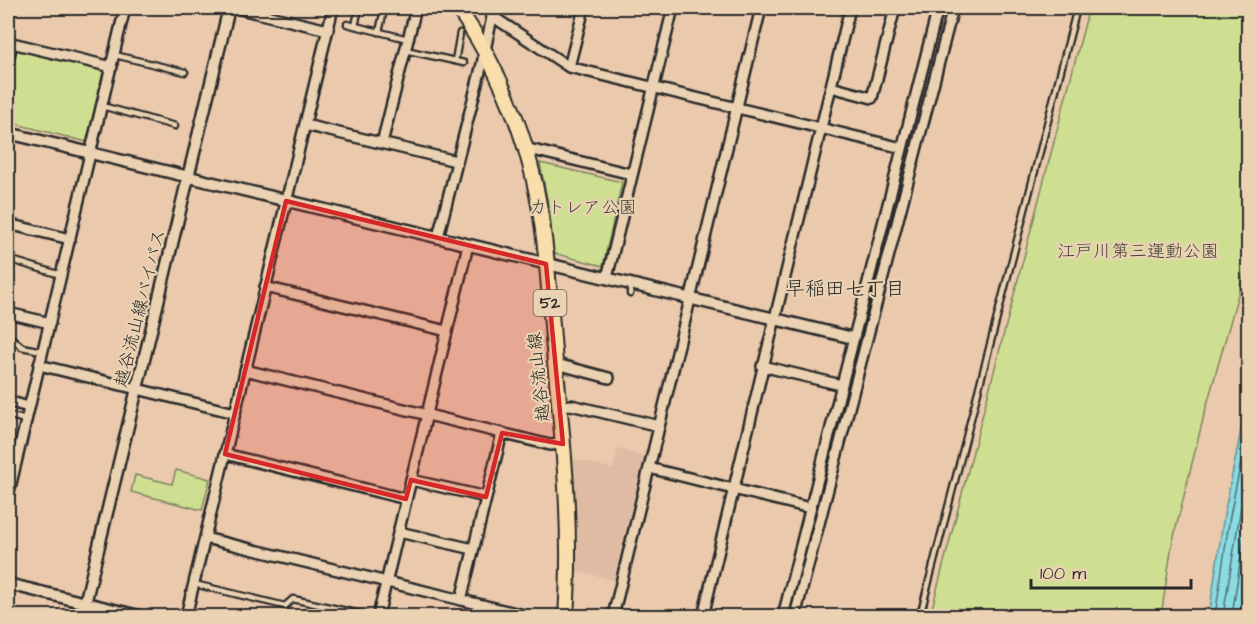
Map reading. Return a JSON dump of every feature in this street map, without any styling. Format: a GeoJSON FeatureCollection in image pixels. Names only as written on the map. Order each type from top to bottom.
{"type":"FeatureCollection","features":[{"type":"Feature","properties":{"kind":"main road","name":"越谷流山線"},"geometry":{"type":"LineString","coordinates":[[458,8],[485,51],[508,99],[525,148],[538,200],[563,444],[569,537],[566,616]]}},
{"type":"Feature","properties":{"kind":"street"},"geometry":{"type":"LineString","coordinates":[[8,495],[125,8]]}},
{"type":"Feature","properties":{"kind":"street","name":"越谷流山線バイパス"},"geometry":{"type":"LineString","coordinates":[[82,616],[229,8]]}},
{"type":"Feature","properties":{"kind":"street"},"geometry":{"type":"LineString","coordinates":[[236,8],[328,30]]}},
{"type":"Feature","properties":{"kind":"street"},"geometry":{"type":"LineString","coordinates":[[186,616],[333,8]]}},
{"type":"Feature","properties":{"kind":"street"},"geometry":{"type":"LineString","coordinates":[[382,143],[416,8]]}},
{"type":"Feature","properties":{"kind":"street"},"geometry":{"type":"LineString","coordinates":[[569,67],[584,8]]}},
{"type":"Feature","properties":{"kind":"street"},"geometry":{"type":"LineString","coordinates":[[607,278],[673,8]]}},
{"type":"Feature","properties":{"kind":"street"},"geometry":{"type":"LineString","coordinates":[[614,616],[761,8]]}},
{"type":"Feature","properties":{"kind":"street"},"geometry":{"type":"LineString","coordinates":[[702,616],[850,8]]}},
{"type":"Feature","properties":{"kind":"street"},"geometry":{"type":"LineString","coordinates":[[831,87],[872,98],[895,8]]}},
{"type":"Feature","properties":{"kind":"street"},"geometry":{"type":"LineString","coordinates":[[783,616],[938,8]]}},
{"type":"Feature","properties":{"kind":"street"},"geometry":{"type":"LineString","coordinates":[[795,616],[953,8]]}},
{"type":"Feature","properties":{"kind":"street"},"geometry":{"type":"LineString","coordinates":[[438,237],[493,12],[569,67],[902,148]]}},
{"type":"Feature","properties":{"kind":"street"},"geometry":{"type":"LineString","coordinates":[[8,62],[10,42],[112,67]]}},
{"type":"Feature","properties":{"kind":"street"},"geometry":{"type":"LineString","coordinates":[[305,125],[456,161]]}},
{"type":"Feature","properties":{"kind":"street"},"geometry":{"type":"LineString","coordinates":[[8,133],[607,278],[631,289],[690,299],[853,338]]}},
{"type":"Feature","properties":{"kind":"street"},"geometry":{"type":"LineString","coordinates":[[525,148],[632,174]]}},
{"type":"Feature","properties":{"kind":"street"},"geometry":{"type":"LineString","coordinates":[[8,224],[70,239]]}},
{"type":"Feature","properties":{"kind":"street"},"geometry":{"type":"LineString","coordinates":[[378,616],[468,245]]}},
{"type":"Feature","properties":{"kind":"street"},"geometry":{"type":"LineString","coordinates":[[265,286],[447,331]]}},
{"type":"Feature","properties":{"kind":"street"},"geometry":{"type":"LineString","coordinates":[[8,313],[50,323]]}},
{"type":"Feature","properties":{"kind":"street"},"geometry":{"type":"LineString","coordinates":[[39,365],[235,412]]}},
{"type":"Feature","properties":{"kind":"street"},"geometry":{"type":"LineString","coordinates":[[556,367],[564,366],[609,378]]}},
{"type":"Feature","properties":{"kind":"street"},"geometry":{"type":"LineString","coordinates":[[762,366],[841,385]]}},
{"type":"Feature","properties":{"kind":"street"},"geometry":{"type":"LineString","coordinates":[[245,370],[550,445],[563,444]]}},
{"type":"Feature","properties":{"kind":"street"},"geometry":{"type":"LineString","coordinates":[[8,401],[28,406]]}},
{"type":"Feature","properties":{"kind":"street"},"geometry":{"type":"LineString","coordinates":[[560,406],[571,405],[659,426]]}},
{"type":"Feature","properties":{"kind":"street"},"geometry":{"type":"LineString","coordinates":[[461,600],[502,433]]}},
{"type":"Feature","properties":{"kind":"street"},"geometry":{"type":"LineString","coordinates":[[225,454],[406,498]]}},
{"type":"Feature","properties":{"kind":"street"},"geometry":{"type":"LineString","coordinates":[[649,468],[810,508]]}},
{"type":"Feature","properties":{"kind":"street"},"geometry":{"type":"LineString","coordinates":[[411,480],[486,497]]}},
{"type":"Feature","properties":{"kind":"street"},"geometry":{"type":"LineString","coordinates":[[399,532],[473,549]]}},
{"type":"Feature","properties":{"kind":"street"},"geometry":{"type":"LineString","coordinates":[[205,538],[528,616]]}},
{"type":"Feature","properties":{"kind":"street"},"geometry":{"type":"LineString","coordinates":[[8,584],[140,616]]}},
{"type":"Feature","properties":{"kind":"lane"},"geometry":{"type":"LineString","coordinates":[[355,26],[359,8]]}},
{"type":"Feature","properties":{"kind":"lane"},"geometry":{"type":"LineString","coordinates":[[920,616],[1077,8]]}},
{"type":"Feature","properties":{"kind":"lane"},"geometry":{"type":"LineString","coordinates":[[379,32],[384,10]]}},
{"type":"Feature","properties":{"kind":"lane"},"geometry":{"type":"LineString","coordinates":[[347,24],[408,39]]}},
{"type":"Feature","properties":{"kind":"lane"},"geometry":{"type":"LineString","coordinates":[[455,61],[460,33]]}},
{"type":"Feature","properties":{"kind":"lane"},"geometry":{"type":"LineString","coordinates":[[405,50],[464,63]]}},
{"type":"Feature","properties":{"kind":"lane"},"geometry":{"type":"LineString","coordinates":[[115,55],[185,72]]}},
{"type":"Feature","properties":{"kind":"lane"},"geometry":{"type":"LineString","coordinates":[[102,106],[175,126]]}},
{"type":"Feature","properties":{"kind":"lane"},"geometry":{"type":"LineString","coordinates":[[8,259],[61,275]]}},
{"type":"Feature","properties":{"kind":"lane"},"geometry":{"type":"LineString","coordinates":[[8,335],[22,347],[43,351]]}},
{"type":"Feature","properties":{"kind":"lane"},"geometry":{"type":"LineString","coordinates":[[8,415],[25,420]]}},
{"type":"Feature","properties":{"kind":"lane"},"geometry":{"type":"LineString","coordinates":[[194,584],[285,606],[293,599],[369,616]]}},
{"type":"Feature","properties":{"kind":"highlighted area"},"geometry":{"type":"Polygon","coordinates":[[[286,201],[546,264],[563,444],[502,433],[486,497],[411,480],[406,499],[225,454],[286,201]]]}},
{"type":"Feature","properties":{"kind":"shaded area"},"geometry":{"type":"Polygon","coordinates":[[[618,449],[648,458],[618,581],[577,571],[571,458],[613,469],[618,449]]]}},
{"type":"Feature","properties":{"kind":"green space","name":"江戸川第三運動公園"},"geometry":{"type":"Polygon","coordinates":[[[1089,8],[1248,8],[1248,259],[1204,415],[1172,544],[1161,616],[930,616],[1089,8]]]}},
{"type":"Feature","properties":{"kind":"green space"},"geometry":{"type":"Polygon","coordinates":[[[16,49],[104,69],[87,142],[8,122],[8,87],[16,49]]]}},
{"type":"Feature","properties":{"kind":"green space","name":"カトレア公園"},"geometry":{"type":"Polygon","coordinates":[[[540,163],[622,182],[603,266],[553,253],[550,213],[540,163]]]}},
{"type":"Feature","properties":{"kind":"green space"},"geometry":{"type":"Polygon","coordinates":[[[176,470],[210,479],[202,510],[131,492],[135,475],[172,484],[176,470]]]}},
{"type":"Feature","properties":{"kind":"water"},"geometry":{"type":"Polygon","coordinates":[[[1248,396],[1248,616],[1209,616],[1224,515],[1248,396]]]}},
{"type":"Feature","properties":{"kind":"district","name":"早稲田七丁目"},"geometry":{"type":"Point","coordinates":[845,289]}}]}
